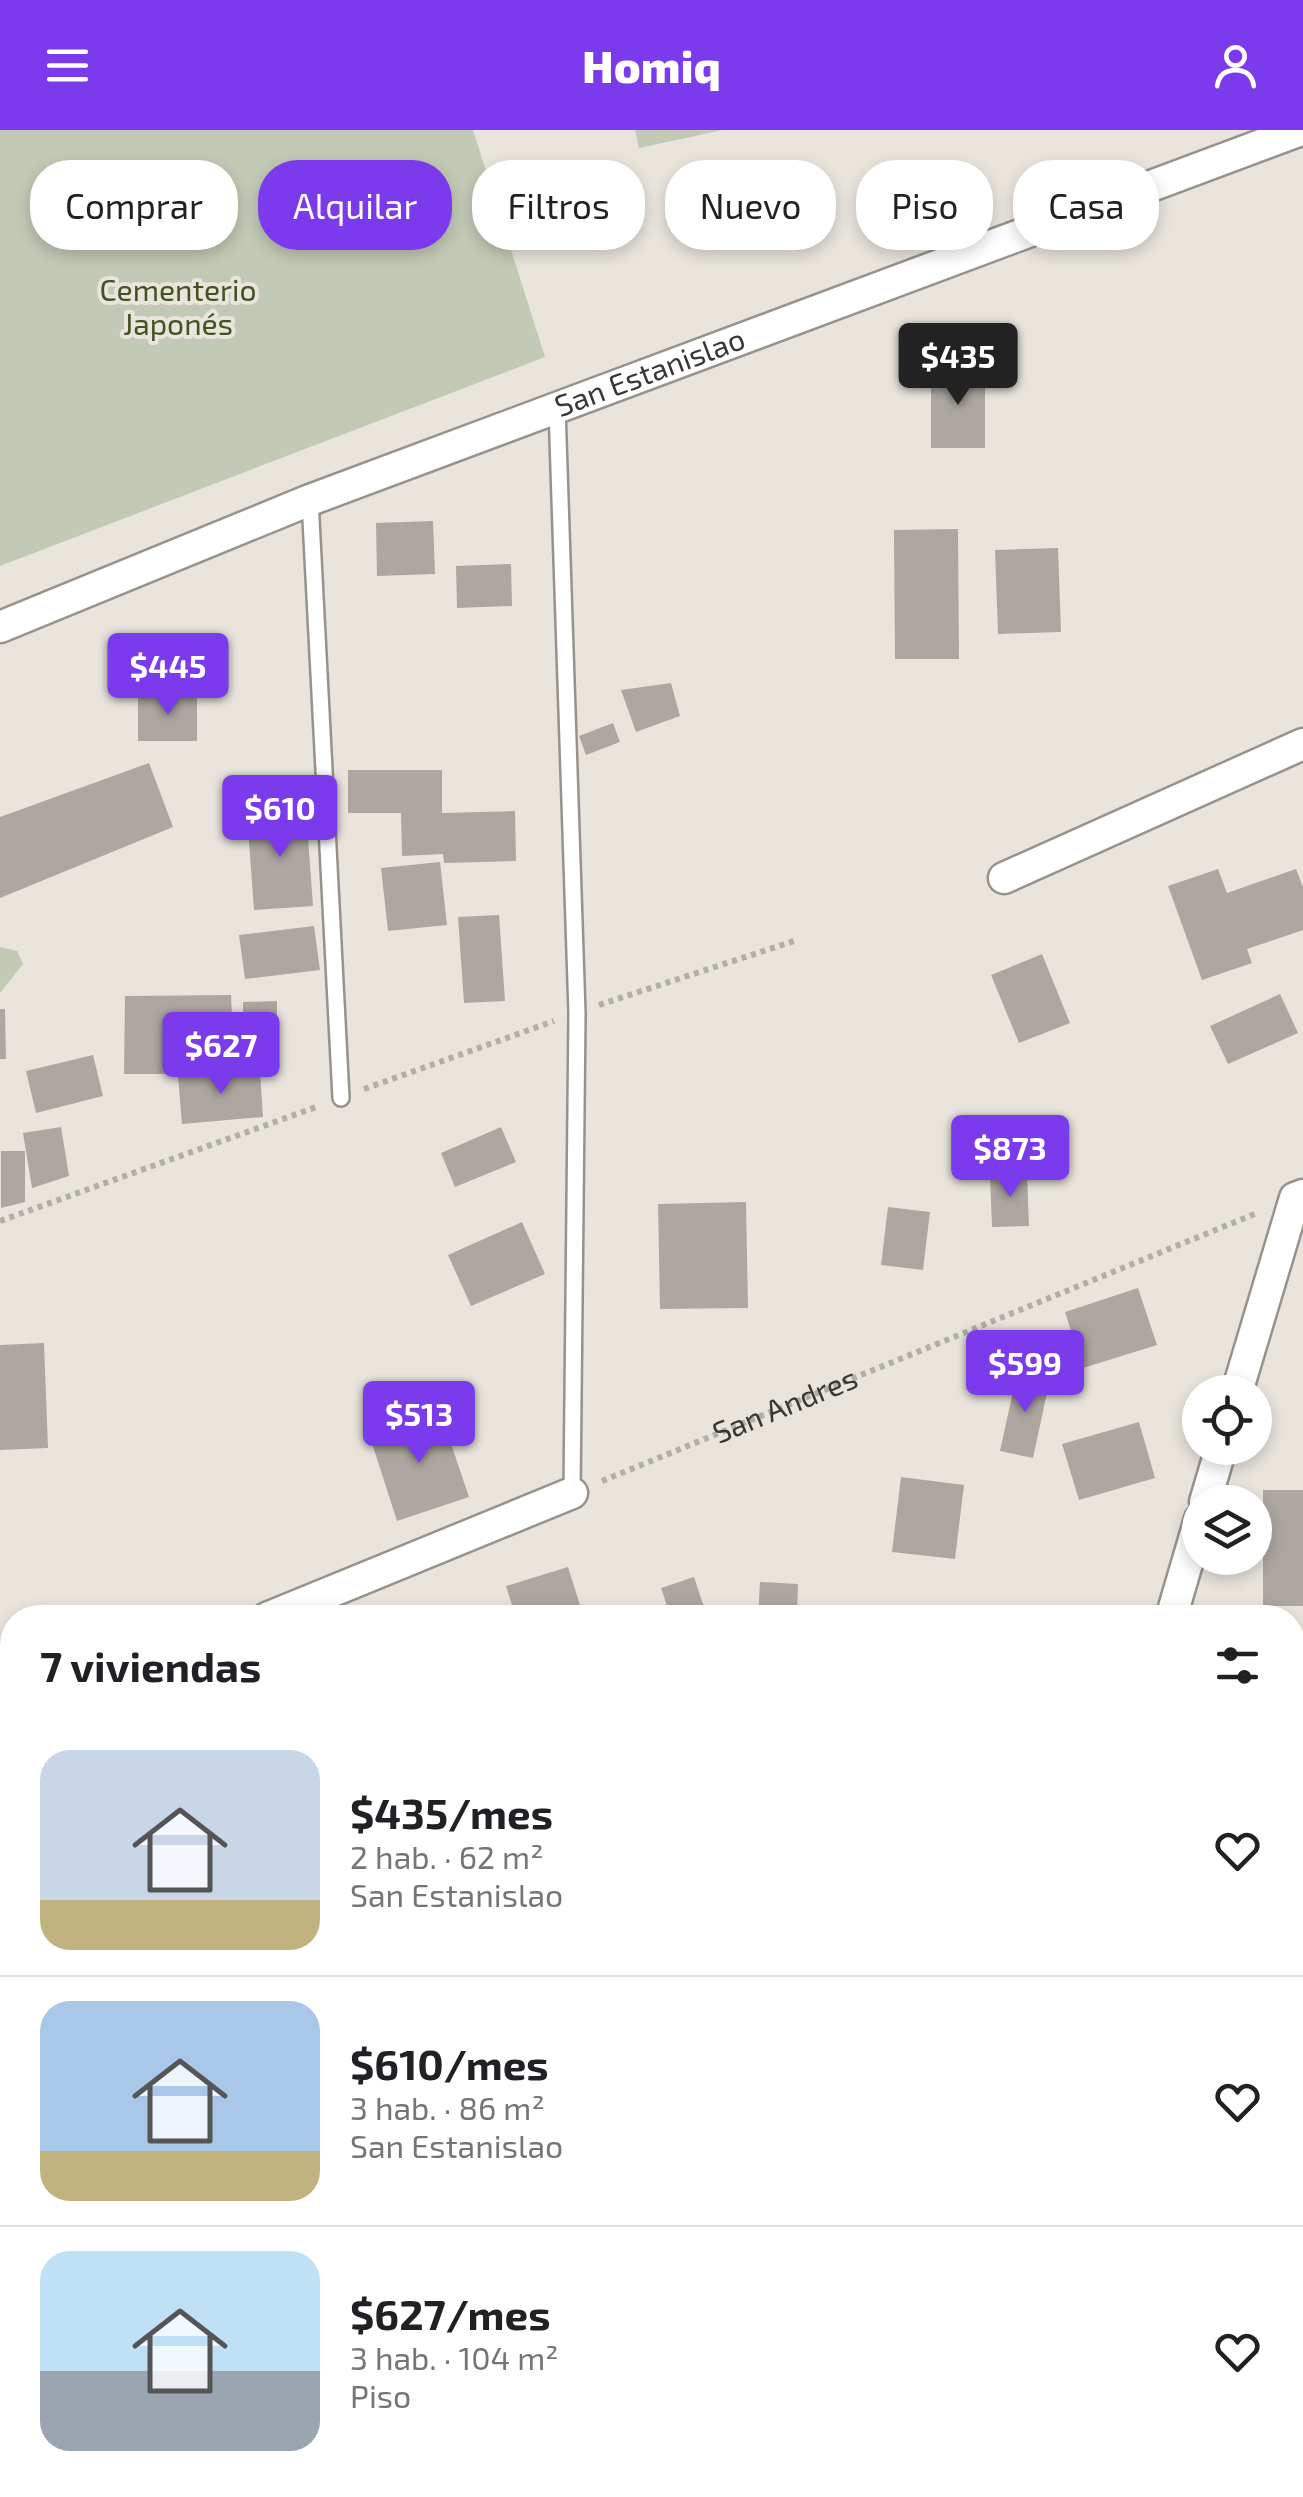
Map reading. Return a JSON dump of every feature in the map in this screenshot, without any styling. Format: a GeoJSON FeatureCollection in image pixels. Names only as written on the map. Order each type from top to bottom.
{"type":"FeatureCollection","features":[{"type":"Feature","properties":{"kind":"street","name":"San Estanislao"},"geometry":{"type":"LineString","coordinates":[[0,626],[310,500],[1301,130]]}},
{"type":"Feature","properties":{"kind":"street"},"geometry":{"type":"LineString","coordinates":[[1004,878],[1303,744]]}},
{"type":"Feature","properties":{"kind":"street"},"geometry":{"type":"LineString","coordinates":[[1243,1375],[1299,1196]]}},
{"type":"Feature","properties":{"kind":"street"},"geometry":{"type":"LineString","coordinates":[[299,1605],[572,1493]]}},
{"type":"Feature","properties":{"kind":"street"},"geometry":{"type":"LineString","coordinates":[[1175,1605],[1184,1575]]}},
{"type":"Feature","properties":{"kind":"lane"},"geometry":{"type":"LineString","coordinates":[[557,408],[577,1012],[572,1493]]}},
{"type":"Feature","properties":{"kind":"lane"},"geometry":{"type":"LineString","coordinates":[[310,500],[341,1098]]}},
{"type":"Feature","properties":{"kind":"path"},"geometry":{"type":"LineString","coordinates":[[0,1220],[577,1012],[797,940]]}},
{"type":"Feature","properties":{"kind":"path","name":"San Andres"},"geometry":{"type":"LineString","coordinates":[[572,1493],[1299,1196]]}},
{"type":"Feature","properties":{"kind":"green space","name":"Cementerio Japonés"},"geometry":{"type":"Polygon","coordinates":[[[0,130],[473,130],[483,160],[472,160],[472,250],[511,250],[545,357],[0,566],[0,130]]]}},
{"type":"Feature","properties":{"kind":"green space"},"geometry":{"type":"Polygon","coordinates":[[[635,130],[723,130],[639,148],[635,130]]]}},
{"type":"Feature","properties":{"kind":"green space"},"geometry":{"type":"Polygon","coordinates":[[[0,947],[17,951],[23,964],[0,993],[0,947]]]}},
{"type":"Feature","properties":{"kind":"building"},"geometry":{"type":"Polygon","coordinates":[[[931,368],[985,368],[985,448],[931,448],[931,368]]]}},
{"type":"Feature","properties":{"kind":"building"},"geometry":{"type":"Polygon","coordinates":[[[433,521],[435,574],[377,576],[376,523],[433,521]]]}},
{"type":"Feature","properties":{"kind":"building"},"geometry":{"type":"Polygon","coordinates":[[[958,529],[959,659],[895,659],[894,530],[958,529]]]}},
{"type":"Feature","properties":{"kind":"building"},"geometry":{"type":"Polygon","coordinates":[[[1058,548],[1061,632],[998,634],[995,550],[1058,548]]]}},
{"type":"Feature","properties":{"kind":"building"},"geometry":{"type":"Polygon","coordinates":[[[511,564],[512,606],[457,608],[456,566],[511,564]]]}},
{"type":"Feature","properties":{"kind":"building"},"geometry":{"type":"Polygon","coordinates":[[[671,683],[680,716],[636,732],[621,690],[671,683]]]}},
{"type":"Feature","properties":{"kind":"building"},"geometry":{"type":"Polygon","coordinates":[[[138,695],[197,695],[197,741],[138,741],[138,695]]]}},
{"type":"Feature","properties":{"kind":"building"},"geometry":{"type":"Polygon","coordinates":[[[613,723],[620,742],[586,755],[579,736],[613,723]]]}},
{"type":"Feature","properties":{"kind":"building"},"geometry":{"type":"Polygon","coordinates":[[[149,763],[173,827],[0,898],[0,817],[149,763]]]}},
{"type":"Feature","properties":{"kind":"building"},"geometry":{"type":"Polygon","coordinates":[[[348,770],[442,770],[442,813],[515,811],[516,861],[444,863],[443,854],[402,856],[401,813],[348,813],[348,770]]]}},
{"type":"Feature","properties":{"kind":"building"},"geometry":{"type":"Polygon","coordinates":[[[306,810],[313,906],[254,910],[247,815],[306,810]]]}},
{"type":"Feature","properties":{"kind":"building"},"geometry":{"type":"Polygon","coordinates":[[[440,862],[447,925],[388,931],[381,868],[440,862]]]}},
{"type":"Feature","properties":{"kind":"building"},"geometry":{"type":"Polygon","coordinates":[[[1218,869],[1227,893],[1296,869],[1303,887],[1303,930],[1247,949],[1252,963],[1202,980],[1168,886],[1218,869]]]}},
{"type":"Feature","properties":{"kind":"building"},"geometry":{"type":"Polygon","coordinates":[[[499,915],[505,1001],[464,1003],[458,917],[499,915]]]}},
{"type":"Feature","properties":{"kind":"building"},"geometry":{"type":"Polygon","coordinates":[[[314,926],[320,970],[245,979],[239,935],[314,926]]]}},
{"type":"Feature","properties":{"kind":"building"},"geometry":{"type":"Polygon","coordinates":[[[1042,954],[1070,1023],[1019,1043],[991,975],[1042,954]]]}},
{"type":"Feature","properties":{"kind":"building"},"geometry":{"type":"Polygon","coordinates":[[[1280,994],[1298,1033],[1228,1064],[1210,1026],[1280,994]]]}},
{"type":"Feature","properties":{"kind":"building"},"geometry":{"type":"Polygon","coordinates":[[[231,995],[233,1036],[167,1038],[166,1021],[165,1074],[124,1074],[125,996],[231,995]]]}},
{"type":"Feature","properties":{"kind":"building"},"geometry":{"type":"Polygon","coordinates":[[[277,1001],[277,1020],[243,1021],[243,1002],[277,1001]]]}},
{"type":"Feature","properties":{"kind":"building"},"geometry":{"type":"Polygon","coordinates":[[[0,1009],[5,1009],[6,1059],[0,1059],[0,1009]]]}},
{"type":"Feature","properties":{"kind":"building"},"geometry":{"type":"Polygon","coordinates":[[[93,1055],[103,1096],[36,1113],[26,1071],[93,1055]]]}},
{"type":"Feature","properties":{"kind":"building"},"geometry":{"type":"Polygon","coordinates":[[[260,1071],[263,1117],[182,1124],[178,1077],[260,1071]]]}},
{"type":"Feature","properties":{"kind":"building"},"geometry":{"type":"Polygon","coordinates":[[[61,1127],[69,1176],[32,1188],[23,1133],[61,1127]]]}},
{"type":"Feature","properties":{"kind":"building"},"geometry":{"type":"Polygon","coordinates":[[[501,1127],[516,1162],[455,1187],[441,1153],[501,1127]]]}},
{"type":"Feature","properties":{"kind":"building"},"geometry":{"type":"Polygon","coordinates":[[[1,1151],[25,1151],[25,1202],[1,1208],[1,1151]]]}},
{"type":"Feature","properties":{"kind":"building"},"geometry":{"type":"Polygon","coordinates":[[[1027,1173],[1029,1226],[992,1227],[990,1175],[1027,1173]]]}},
{"type":"Feature","properties":{"kind":"building"},"geometry":{"type":"Polygon","coordinates":[[[746,1202],[748,1308],[660,1309],[658,1204],[746,1202]]]}},
{"type":"Feature","properties":{"kind":"building"},"geometry":{"type":"Polygon","coordinates":[[[888,1207],[930,1212],[923,1270],[881,1265],[888,1207]]]}},
{"type":"Feature","properties":{"kind":"building"},"geometry":{"type":"Polygon","coordinates":[[[522,1222],[545,1274],[471,1306],[448,1255],[522,1222]]]}},
{"type":"Feature","properties":{"kind":"building"},"geometry":{"type":"Polygon","coordinates":[[[1138,1288],[1157,1345],[1083,1368],[1065,1312],[1138,1288]]]}},
{"type":"Feature","properties":{"kind":"building"},"geometry":{"type":"Polygon","coordinates":[[[44,1343],[48,1448],[0,1450],[0,1345],[44,1343]]]}},
{"type":"Feature","properties":{"kind":"building"},"geometry":{"type":"Polygon","coordinates":[[[1017,1373],[1050,1379],[1033,1458],[1000,1451],[1017,1373]]]}},
{"type":"Feature","properties":{"kind":"building"},"geometry":{"type":"Polygon","coordinates":[[[440,1411],[469,1497],[397,1521],[369,1434],[440,1411]]]}},
{"type":"Feature","properties":{"kind":"building"},"geometry":{"type":"Polygon","coordinates":[[[1139,1422],[1155,1478],[1079,1500],[1062,1444],[1139,1422]]]}},
{"type":"Feature","properties":{"kind":"building"},"geometry":{"type":"Polygon","coordinates":[[[901,1477],[964,1485],[955,1559],[892,1552],[901,1477]]]}},
{"type":"Feature","properties":{"kind":"building"},"geometry":{"type":"Polygon","coordinates":[[[1272,1490],[1303,1490],[1303,1605],[1263,1605],[1263,1575],[1272,1575],[1272,1490]]]}},
{"type":"Feature","properties":{"kind":"building"},"geometry":{"type":"Polygon","coordinates":[[[568,1567],[580,1605],[512,1605],[506,1586],[568,1567]]]}},
{"type":"Feature","properties":{"kind":"building"},"geometry":{"type":"Polygon","coordinates":[[[694,1577],[703,1605],[667,1605],[661,1588],[694,1577]]]}},
{"type":"Feature","properties":{"kind":"building"},"geometry":{"type":"Polygon","coordinates":[[[760,1582],[798,1584],[797,1605],[759,1605],[760,1582]]]}}]}
